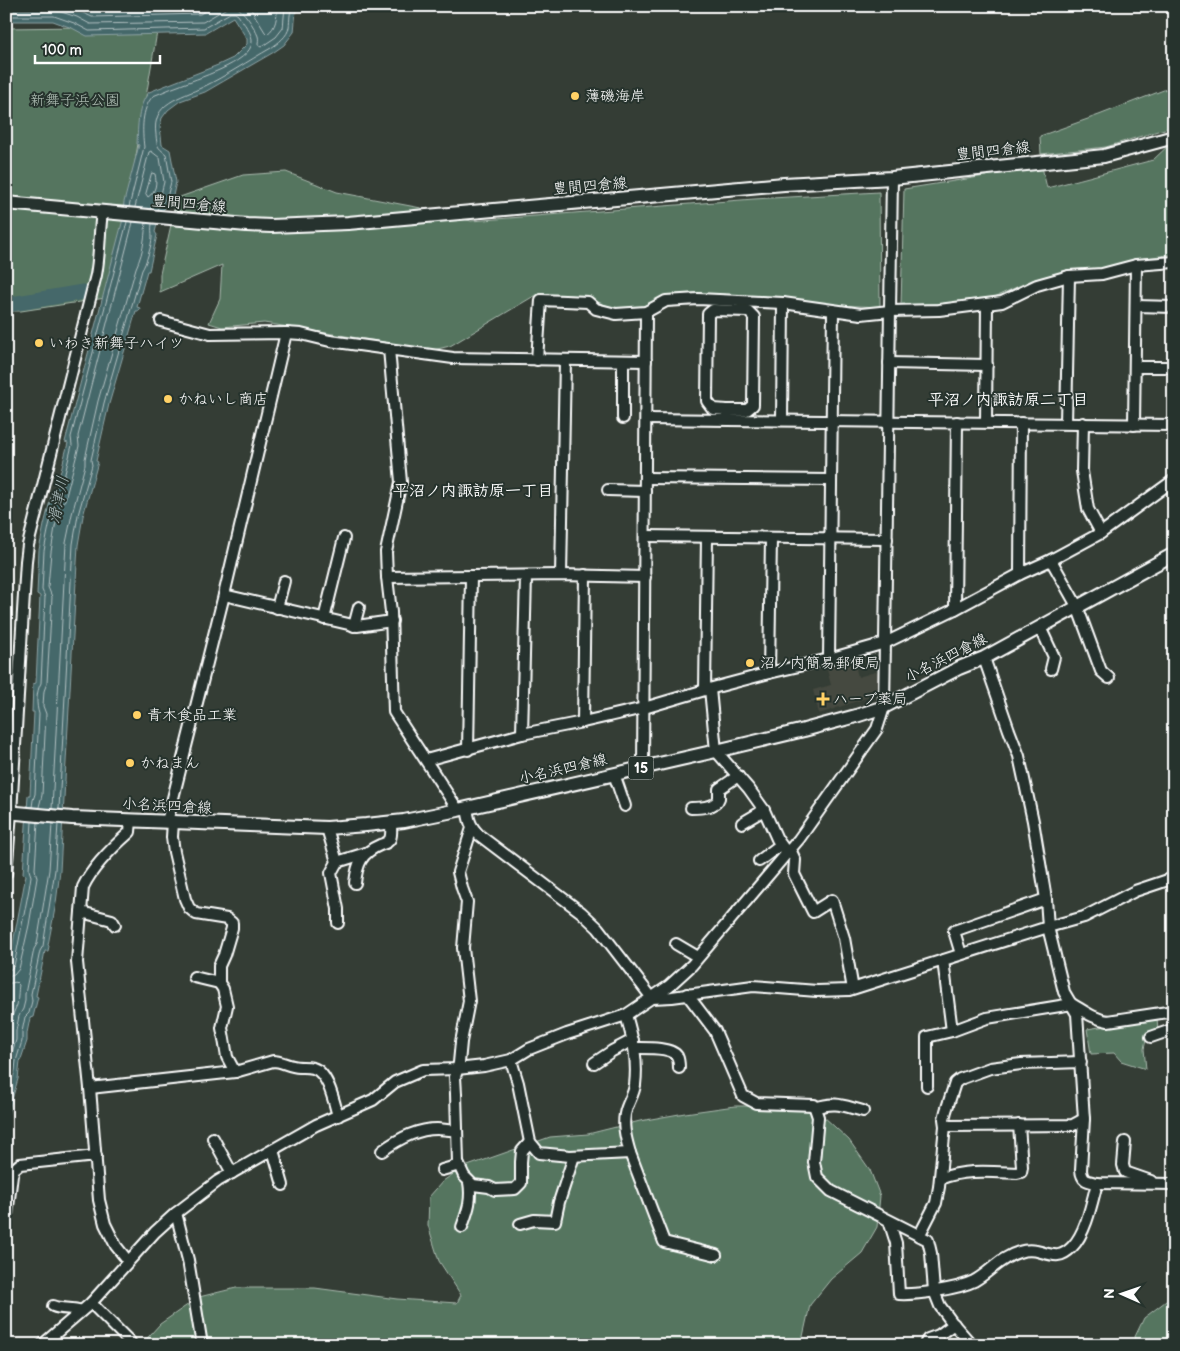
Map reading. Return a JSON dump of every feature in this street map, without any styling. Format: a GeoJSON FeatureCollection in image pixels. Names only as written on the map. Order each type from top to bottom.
{"type":"FeatureCollection","features":[{"type":"Feature","properties":{"kind":"main road","name":"豊間四倉線"},"geometry":{"type":"LineString","coordinates":[[6,203],[247,225],[295,226],[348,223],[784,184],[892,178],[1104,156],[1174,137]]}},
{"type":"Feature","properties":{"kind":"main road","name":"小名浜四倉線"},"geometry":{"type":"LineString","coordinates":[[12,813],[68,818],[326,828],[392,823],[462,809],[804,730],[884,707],[959,668],[984,658],[1174,554]]}},
{"type":"Feature","properties":{"kind":"street"},"geometry":{"type":"LineString","coordinates":[[42,1345],[91,1303],[155,1232],[176,1212],[232,1173],[316,1126],[373,1100],[395,1082],[423,1070],[484,1066],[511,1060],[529,1049],[567,1034],[626,1015],[652,998],[686,970],[786,849],[799,839],[877,729],[884,707],[892,178]]}},
{"type":"Feature","properties":{"kind":"street"},"geometry":{"type":"LineString","coordinates":[[6,874],[12,813],[28,545],[96,275],[102,212]]}},
{"type":"Feature","properties":{"kind":"street"},"geometry":{"type":"LineString","coordinates":[[537,360],[541,300],[588,302],[596,309],[616,314],[646,312],[666,301],[698,299],[784,303],[861,314],[939,310],[1002,302],[1037,285],[1069,276],[1102,274],[1136,265],[1174,262]]}},
{"type":"Feature","properties":{"kind":"street"},"geometry":{"type":"LineString","coordinates":[[1134,424],[1136,265]]}},
{"type":"Feature","properties":{"kind":"street"},"geometry":{"type":"LineString","coordinates":[[1066,423],[1069,276]]}},
{"type":"Feature","properties":{"kind":"street"},"geometry":{"type":"LineString","coordinates":[[782,420],[784,303]]}},
{"type":"Feature","properties":{"kind":"street"},"geometry":{"type":"LineString","coordinates":[[986,422],[987,304]]}},
{"type":"Feature","properties":{"kind":"street"},"geometry":{"type":"LineString","coordinates":[[1136,306],[1174,306]]}},
{"type":"Feature","properties":{"kind":"street"},"geometry":{"type":"LineString","coordinates":[[713,310],[748,311],[754,317],[753,405],[747,410],[727,415],[713,409],[707,402],[708,314],[713,310]]}},
{"type":"Feature","properties":{"kind":"street"},"geometry":{"type":"LineString","coordinates":[[829,660],[833,311]]}},
{"type":"Feature","properties":{"kind":"street"},"geometry":{"type":"LineString","coordinates":[[643,768],[646,312]]}},
{"type":"Feature","properties":{"kind":"street"},"geometry":{"type":"LineString","coordinates":[[161,321],[210,334],[286,333],[452,358],[646,361]]}},
{"type":"Feature","properties":{"kind":"street"},"geometry":{"type":"LineString","coordinates":[[235,1072],[227,1057],[222,1028],[227,1006],[223,989],[219,983],[219,966],[224,955],[232,923],[227,919],[196,914],[189,908],[185,899],[174,852],[170,822],[286,333]]}},
{"type":"Feature","properties":{"kind":"street"},"geometry":{"type":"LineString","coordinates":[[389,349],[401,482],[386,552],[392,622],[394,712],[462,809],[472,828],[582,912],[598,928],[652,998]]}},
{"type":"Feature","properties":{"kind":"street"},"geometry":{"type":"LineString","coordinates":[[561,575],[564,360]]}},
{"type":"Feature","properties":{"kind":"street"},"geometry":{"type":"LineString","coordinates":[[623,418],[624,361]]}},
{"type":"Feature","properties":{"kind":"street"},"geometry":{"type":"LineString","coordinates":[[890,363],[987,365]]}},
{"type":"Feature","properties":{"kind":"street"},"geometry":{"type":"LineString","coordinates":[[1135,366],[1174,367]]}},
{"type":"Feature","properties":{"kind":"street"},"geometry":{"type":"LineString","coordinates":[[646,419],[727,415],[782,420],[1174,425]]}},
{"type":"Feature","properties":{"kind":"street"},"geometry":{"type":"LineString","coordinates":[[955,609],[957,422]]}},
{"type":"Feature","properties":{"kind":"street"},"geometry":{"type":"LineString","coordinates":[[1020,574],[1022,423]]}},
{"type":"Feature","properties":{"kind":"street"},"geometry":{"type":"LineString","coordinates":[[1083,424],[1082,471],[1088,509],[1101,533]]}},
{"type":"Feature","properties":{"kind":"street"},"geometry":{"type":"LineString","coordinates":[[646,478],[831,480]]}},
{"type":"Feature","properties":{"kind":"street"},"geometry":{"type":"LineString","coordinates":[[426,760],[522,734],[644,708],[769,673],[829,660],[885,643],[1101,533],[1174,480]]}},
{"type":"Feature","properties":{"kind":"street"},"geometry":{"type":"LineString","coordinates":[[608,490],[646,491]]}},
{"type":"Feature","properties":{"kind":"street"},"geometry":{"type":"LineString","coordinates":[[645,536],[887,539]]}},
{"type":"Feature","properties":{"kind":"street"},"geometry":{"type":"LineString","coordinates":[[707,537],[707,690],[716,751],[750,789],[786,849],[795,860],[794,874],[813,912],[832,900],[844,938],[854,988]]}},
{"type":"Feature","properties":{"kind":"street"},"geometry":{"type":"LineString","coordinates":[[324,619],[344,538]]}},
{"type":"Feature","properties":{"kind":"street"},"geometry":{"type":"LineString","coordinates":[[769,673],[771,538]]}},
{"type":"Feature","properties":{"kind":"street"},"geometry":{"type":"LineString","coordinates":[[1051,560],[1077,606],[1099,667],[1108,678]]}},
{"type":"Feature","properties":{"kind":"street"},"geometry":{"type":"LineString","coordinates":[[387,577],[561,575],[645,577]]}},
{"type":"Feature","properties":{"kind":"street"},"geometry":{"type":"LineString","coordinates":[[583,722],[584,575]]}},
{"type":"Feature","properties":{"kind":"street"},"geometry":{"type":"LineString","coordinates":[[468,750],[471,576]]}},
{"type":"Feature","properties":{"kind":"street"},"geometry":{"type":"LineString","coordinates":[[522,734],[526,576]]}},
{"type":"Feature","properties":{"kind":"street"},"geometry":{"type":"LineString","coordinates":[[277,608],[284,581]]}},
{"type":"Feature","properties":{"kind":"street"},"geometry":{"type":"LineString","coordinates":[[224,594],[354,626],[392,622]]}},
{"type":"Feature","properties":{"kind":"street"},"geometry":{"type":"LineString","coordinates":[[354,626],[359,607]]}},
{"type":"Feature","properties":{"kind":"street"},"geometry":{"type":"LineString","coordinates":[[1040,627],[1054,657],[1051,669]]}},
{"type":"Feature","properties":{"kind":"street"},"geometry":{"type":"LineString","coordinates":[[984,658],[1019,756],[1033,821],[1046,899],[1048,927],[1064,992],[1077,1014],[1084,1118],[1082,1176],[1087,1181],[1097,1183],[1174,1184]]}},
{"type":"Feature","properties":{"kind":"street"},"geometry":{"type":"LineString","coordinates":[[614,774],[624,806]]}},
{"type":"Feature","properties":{"kind":"street"},"geometry":{"type":"LineString","coordinates":[[690,808],[710,806],[716,803],[719,789],[738,776]]}},
{"type":"Feature","properties":{"kind":"street"},"geometry":{"type":"LineString","coordinates":[[742,823],[764,810]]}},
{"type":"Feature","properties":{"kind":"street"},"geometry":{"type":"LineString","coordinates":[[128,1261],[116,1246],[105,1224],[99,1200],[78,962],[83,887],[87,879],[130,832],[131,820]]}},
{"type":"Feature","properties":{"kind":"street"},"geometry":{"type":"LineString","coordinates":[[338,923],[338,909],[331,873],[337,862],[366,853],[390,840],[392,823]]}},
{"type":"Feature","properties":{"kind":"street"},"geometry":{"type":"LineString","coordinates":[[326,828],[337,862]]}},
{"type":"Feature","properties":{"kind":"street"},"geometry":{"type":"LineString","coordinates":[[472,828],[458,872],[467,902],[463,948],[469,1001],[455,1077],[458,1163],[464,1176],[473,1185],[489,1187],[495,1190],[515,1189],[521,1183],[522,1151],[530,1142]]}},
{"type":"Feature","properties":{"kind":"street"},"geometry":{"type":"LineString","coordinates":[[759,861],[786,849]]}},
{"type":"Feature","properties":{"kind":"street"},"geometry":{"type":"LineString","coordinates":[[355,883],[362,857],[366,853]]}},
{"type":"Feature","properties":{"kind":"street"},"geometry":{"type":"LineString","coordinates":[[652,998],[753,986],[817,991],[854,988],[1084,917],[1135,891],[1174,878]]}},
{"type":"Feature","properties":{"kind":"street"},"geometry":{"type":"LineString","coordinates":[[961,954],[954,931],[1046,899]]}},
{"type":"Feature","properties":{"kind":"street"},"geometry":{"type":"LineString","coordinates":[[81,912],[112,920],[115,925]]}},
{"type":"Feature","properties":{"kind":"street"},"geometry":{"type":"LineString","coordinates":[[676,944],[698,957]]}},
{"type":"Feature","properties":{"kind":"street"},"geometry":{"type":"LineString","coordinates":[[943,960],[952,1031]]}},
{"type":"Feature","properties":{"kind":"street"},"geometry":{"type":"LineString","coordinates":[[194,977],[219,983]]}},
{"type":"Feature","properties":{"kind":"street"},"geometry":{"type":"LineString","coordinates":[[687,994],[715,1031],[742,1096],[756,1103],[814,1106],[815,1108],[824,1105],[842,1105],[863,1111]]}},
{"type":"Feature","properties":{"kind":"street"},"geometry":{"type":"LineString","coordinates":[[927,1086],[928,1037],[952,1031],[987,1018],[1072,1004],[1089,1015],[1108,1021],[1174,1011]]}},
{"type":"Feature","properties":{"kind":"street"},"geometry":{"type":"LineString","coordinates":[[626,1015],[634,1044],[635,1086],[633,1095],[626,1108],[624,1122],[630,1153],[664,1242],[716,1255]]}},
{"type":"Feature","properties":{"kind":"street"},"geometry":{"type":"LineString","coordinates":[[1151,1037],[1174,1029]]}},
{"type":"Feature","properties":{"kind":"street"},"geometry":{"type":"LineString","coordinates":[[594,1063],[612,1051],[634,1044],[674,1052],[678,1058],[679,1068]]}},
{"type":"Feature","properties":{"kind":"street"},"geometry":{"type":"LineString","coordinates":[[511,1060],[518,1083],[530,1142],[539,1153],[574,1156],[630,1153]]}},
{"type":"Feature","properties":{"kind":"street"},"geometry":{"type":"LineString","coordinates":[[90,1088],[235,1072],[279,1061],[292,1066],[318,1070],[325,1078],[338,1116]]}},
{"type":"Feature","properties":{"kind":"street"},"geometry":{"type":"LineString","coordinates":[[919,1236],[936,1203],[940,1179],[944,1119],[955,1083],[960,1079],[990,1068],[1020,1064],[1081,1062]]}},
{"type":"Feature","properties":{"kind":"street"},"geometry":{"type":"LineString","coordinates":[[815,1108],[818,1117],[814,1162],[818,1177],[831,1192],[928,1240],[932,1260],[934,1291],[940,1306],[972,1345]]}},
{"type":"Feature","properties":{"kind":"street"},"geometry":{"type":"LineString","coordinates":[[945,1126],[1073,1125],[1084,1118]]}},
{"type":"Feature","properties":{"kind":"street"},"geometry":{"type":"LineString","coordinates":[[940,1179],[957,1174],[976,1172],[1017,1174],[1021,1172],[1020,1125]]}},
{"type":"Feature","properties":{"kind":"street"},"geometry":{"type":"LineString","coordinates":[[382,1151],[395,1141],[418,1132],[434,1129],[456,1130]]}},
{"type":"Feature","properties":{"kind":"street"},"geometry":{"type":"LineString","coordinates":[[213,1138],[232,1173]]}},
{"type":"Feature","properties":{"kind":"street"},"geometry":{"type":"LineString","coordinates":[[1125,1142],[1124,1172],[1155,1184]]}},
{"type":"Feature","properties":{"kind":"street"},"geometry":{"type":"LineString","coordinates":[[273,1150],[283,1185]]}},
{"type":"Feature","properties":{"kind":"street"},"geometry":{"type":"LineString","coordinates":[[6,1223],[12,1175],[14,1169],[20,1164],[96,1156]]}},
{"type":"Feature","properties":{"kind":"street"},"geometry":{"type":"LineString","coordinates":[[520,1224],[534,1220],[555,1221],[574,1156]]}},
{"type":"Feature","properties":{"kind":"street"},"geometry":{"type":"LineString","coordinates":[[442,1170],[456,1166],[458,1163]]}},
{"type":"Feature","properties":{"kind":"street"},"geometry":{"type":"LineString","coordinates":[[462,1226],[470,1202],[469,1182]]}},
{"type":"Feature","properties":{"kind":"street"},"geometry":{"type":"LineString","coordinates":[[889,1221],[896,1243],[899,1294],[934,1291],[973,1281],[1010,1255],[1032,1251],[1049,1255],[1063,1255],[1073,1246],[1080,1234],[1097,1183]]}},
{"type":"Feature","properties":{"kind":"street"},"geometry":{"type":"LineString","coordinates":[[176,1212],[188,1260],[202,1345]]}},
{"type":"Feature","properties":{"kind":"street"},"geometry":{"type":"LineString","coordinates":[[91,1303],[131,1345]]}},
{"type":"Feature","properties":{"kind":"street"},"geometry":{"type":"LineString","coordinates":[[53,1306],[81,1311]]}},
{"type":"Feature","properties":{"kind":"street"},"geometry":{"type":"LineString","coordinates":[[928,1345],[926,1342],[928,1339],[939,1335],[954,1324]]}},
{"type":"Feature","properties":{"kind":"shaded area"},"geometry":{"type":"Polygon","coordinates":[[[853,655],[858,677],[882,670],[881,682],[869,697],[819,714],[813,690],[831,685],[825,662],[853,655]]]}},
{"type":"Feature","properties":{"kind":"green space","name":"新舞子浜公園"},"geometry":{"type":"Polygon","coordinates":[[[158,26],[112,297],[21,311],[6,311],[6,28],[158,26]]]}},
{"type":"Feature","properties":{"kind":"green space"},"geometry":{"type":"Polygon","coordinates":[[[1174,86],[1174,126],[1106,147],[1041,154],[1040,136],[1174,86]]]}},
{"type":"Feature","properties":{"kind":"green space"},"geometry":{"type":"Polygon","coordinates":[[[1172,142],[1174,143],[1174,254],[1132,260],[1102,269],[1069,270],[1032,280],[986,301],[901,306],[904,189],[1042,167],[1047,188],[1153,160],[1172,142]]]}},
{"type":"Feature","properties":{"kind":"green space"},"geometry":{"type":"Polygon","coordinates":[[[286,172],[337,192],[421,208],[471,221],[754,199],[879,192],[880,307],[664,297],[644,307],[614,308],[587,298],[534,296],[450,346],[433,350],[264,323],[222,327],[209,323],[220,299],[222,265],[160,292],[160,274],[177,198],[243,175],[286,172]]]}},
{"type":"Feature","properties":{"kind":"green space"},"geometry":{"type":"Polygon","coordinates":[[[1157,1018],[1158,1031],[1147,1035],[1144,1049],[1146,1069],[1121,1061],[1114,1053],[1091,1054],[1087,1029],[1157,1018]]]}},
{"type":"Feature","properties":{"kind":"green space"},"geometry":{"type":"Polygon","coordinates":[[[735,1106],[792,1106],[822,1115],[849,1140],[870,1170],[880,1196],[877,1227],[862,1253],[831,1279],[810,1305],[802,1341],[803,1345],[141,1345],[160,1324],[199,1297],[236,1288],[315,1288],[397,1299],[457,1303],[461,1295],[439,1261],[428,1225],[429,1197],[443,1181],[462,1168],[550,1137],[588,1134],[640,1121],[735,1106]]]}},
{"type":"Feature","properties":{"kind":"green space"},"geometry":{"type":"Polygon","coordinates":[[[1174,1295],[1174,1345],[1131,1345],[1144,1318],[1174,1295]]]}},
{"type":"Feature","properties":{"kind":"water","name":"滑津川"},"geometry":{"type":"Polygon","coordinates":[[[6,6],[487,6],[464,8],[296,10],[294,32],[284,45],[205,92],[180,101],[168,110],[162,118],[160,126],[162,145],[170,150],[176,182],[172,200],[160,213],[149,271],[147,271],[137,307],[140,308],[139,311],[136,311],[109,404],[96,461],[98,462],[83,516],[78,545],[60,871],[56,903],[48,951],[45,951],[36,996],[38,997],[33,1017],[30,1018],[27,1041],[6,1120],[6,967],[10,959],[26,875],[23,874],[28,795],[30,795],[34,712],[32,712],[33,684],[36,683],[40,596],[37,594],[39,550],[44,525],[51,497],[54,497],[68,443],[65,442],[122,223],[124,202],[139,145],[137,144],[138,124],[142,104],[149,92],[233,58],[247,44],[247,39],[233,17],[206,33],[87,36],[53,21],[6,21],[6,6]]]}},
{"type":"Feature","properties":{"kind":"waterway"},"geometry":{"type":"LineString","coordinates":[[6,305],[83,292]]}},
{"type":"Feature","properties":{"kind":"place","name":"薄磯海岸"},"geometry":{"type":"Point","coordinates":[575,96]}},
{"type":"Feature","properties":{"kind":"place","name":"いわき新舞子ハイツ"},"geometry":{"type":"Point","coordinates":[39,343]}},
{"type":"Feature","properties":{"kind":"place","name":"かねいし商店"},"geometry":{"type":"Point","coordinates":[168,399]}},
{"type":"Feature","properties":{"kind":"place","name":"沼ノ内簡易郵便局"},"geometry":{"type":"Point","coordinates":[750,663]}},
{"type":"Feature","properties":{"kind":"place","name":"ハーブ薬局"},"geometry":{"type":"Point","coordinates":[823,699]}},
{"type":"Feature","properties":{"kind":"place","name":"青木食品工業"},"geometry":{"type":"Point","coordinates":[137,715]}},
{"type":"Feature","properties":{"kind":"place","name":"かねまん"},"geometry":{"type":"Point","coordinates":[130,763]}},
{"type":"Feature","properties":{"kind":"district","name":"平沼ノ内諏訪原二丁目"},"geometry":{"type":"Point","coordinates":[1008,400]}},
{"type":"Feature","properties":{"kind":"district","name":"平沼ノ内諏訪原一丁目"},"geometry":{"type":"Point","coordinates":[473,491]}}]}
